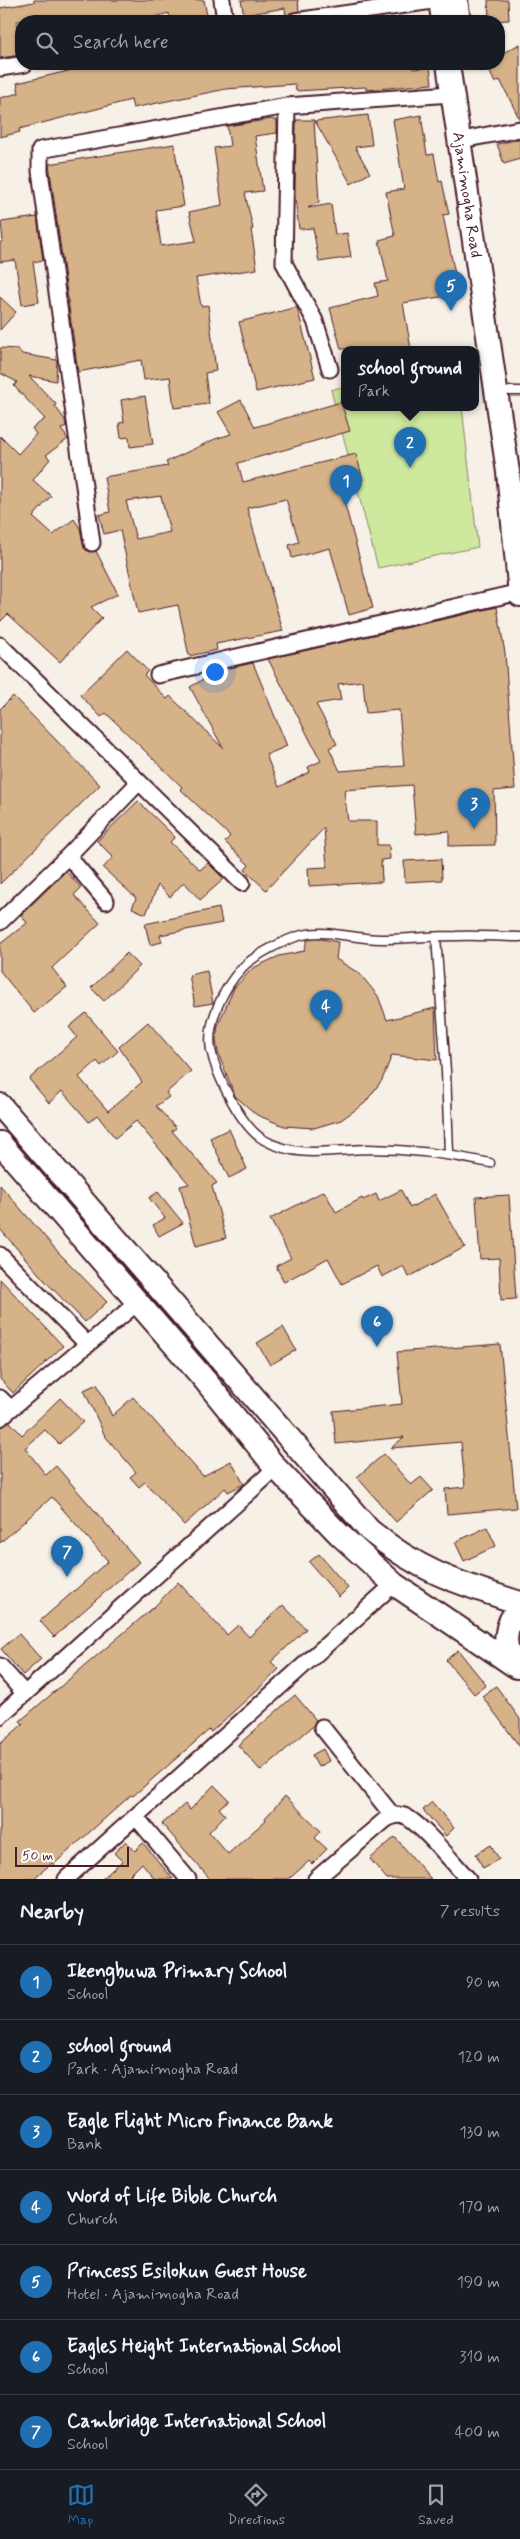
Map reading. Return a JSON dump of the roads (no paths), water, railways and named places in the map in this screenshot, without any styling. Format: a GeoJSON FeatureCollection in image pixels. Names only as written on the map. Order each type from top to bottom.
{"type":"FeatureCollection","features":[{"type":"Feature","properties":{"kind":"main road"},"geometry":{"type":"LineString","coordinates":[[440,0],[442,15]]}},
{"type":"Feature","properties":{"kind":"main road"},"geometry":{"type":"LineString","coordinates":[[456,0],[458,15]]}},
{"type":"Feature","properties":{"kind":"main road","name":"Ajamimogha Road"},"geometry":{"type":"LineString","coordinates":[[449,70],[508,472],[520,593]]}},
{"type":"Feature","properties":{"kind":"main road","name":"Ajamimogha Road"},"geometry":{"type":"LineString","coordinates":[[465,70],[472,138],[515,391],[520,459]]}},
{"type":"Feature","properties":{"kind":"main road"},"geometry":{"type":"LineString","coordinates":[[0,1105],[369,1530],[395,1552],[423,1568],[452,1581],[520,1604],[511,1617],[506,1633],[507,1650],[518,1668]]}},
{"type":"Feature","properties":{"kind":"main road"},"geometry":{"type":"LineString","coordinates":[[0,1143],[138,1302],[276,1468],[339,1534],[394,1584],[518,1668]]}},
{"type":"Feature","properties":{"kind":"street"},"geometry":{"type":"LineString","coordinates":[[222,0],[224,15]]}},
{"type":"Feature","properties":{"kind":"street"},"geometry":{"type":"LineString","coordinates":[[336,15],[440,0]]}},
{"type":"Feature","properties":{"kind":"street"},"geometry":{"type":"LineString","coordinates":[[0,68],[15,66]]}},
{"type":"Feature","properties":{"kind":"street"},"geometry":{"type":"LineString","coordinates":[[92,543],[40,171],[40,150],[286,106],[452,94]]}},
{"type":"Feature","properties":{"kind":"street"},"geometry":{"type":"LineString","coordinates":[[286,106],[284,262],[315,321],[330,369]]}},
{"type":"Feature","properties":{"kind":"street"},"geometry":{"type":"LineString","coordinates":[[472,138],[520,129]]}},
{"type":"Feature","properties":{"kind":"street"},"geometry":{"type":"LineString","coordinates":[[158,675],[520,593]]}},
{"type":"Feature","properties":{"kind":"street"},"geometry":{"type":"LineString","coordinates":[[0,645],[242,883]]}},
{"type":"Feature","properties":{"kind":"street"},"geometry":{"type":"LineString","coordinates":[[0,922],[68,856],[139,782]]}},
{"type":"Feature","properties":{"kind":"street"},"geometry":{"type":"LineString","coordinates":[[68,856],[106,901]]}},
{"type":"Feature","properties":{"kind":"street"},"geometry":{"type":"LineString","coordinates":[[0,1254],[88,1345]]}},
{"type":"Feature","properties":{"kind":"street"},"geometry":{"type":"LineString","coordinates":[[0,1398],[5,1414],[138,1302]]}},
{"type":"Feature","properties":{"kind":"street"},"geometry":{"type":"LineString","coordinates":[[0,1716],[276,1468]]}},
{"type":"Feature","properties":{"kind":"street"},"geometry":{"type":"LineString","coordinates":[[66,1879],[394,1584]]}},
{"type":"Feature","properties":{"kind":"street"},"geometry":{"type":"LineString","coordinates":[[0,1666],[25,1694]]}},
{"type":"Feature","properties":{"kind":"street"},"geometry":{"type":"LineString","coordinates":[[322,1727],[393,1816]]}},
{"type":"Feature","properties":{"kind":"street"},"geometry":{"type":"LineString","coordinates":[[316,1879],[385,1820],[393,1816],[403,1816],[417,1825],[468,1879]]}},
{"type":"Feature","properties":{"kind":"street"},"geometry":{"type":"LineString","coordinates":[[136,1817],[188,1879]]}},
{"type":"Feature","properties":{"kind":"lane"},"geometry":{"type":"LineString","coordinates":[[490,1163],[448,1153],[367,1149],[292,1152],[262,1139],[238,1112],[220,1080],[211,1048],[213,1022],[224,994],[243,967],[268,950],[300,936],[320,932],[379,939],[520,937]]}},
{"type":"Feature","properties":{"kind":"lane"},"geometry":{"type":"LineString","coordinates":[[436,937],[446,1071],[448,1153]]}},
{"type":"Feature","properties":{"kind":"place","name":"Princess Esilokun Guest House"},"geometry":{"type":"Point","coordinates":[451,311]}},
{"type":"Feature","properties":{"kind":"place","name":"school ground"},"geometry":{"type":"Point","coordinates":[410,468]}},
{"type":"Feature","properties":{"kind":"place","name":"Ikengbuwa Primary School"},"geometry":{"type":"Point","coordinates":[346,506]}},
{"type":"Feature","properties":{"kind":"place","name":"Eagle Flight Micro Finance Bank"},"geometry":{"type":"Point","coordinates":[474,829]}},
{"type":"Feature","properties":{"kind":"place","name":"Word of Life Bible Church"},"geometry":{"type":"Point","coordinates":[326,1031]}},
{"type":"Feature","properties":{"kind":"place","name":"Eagles Height International School"},"geometry":{"type":"Point","coordinates":[377,1347]}},
{"type":"Feature","properties":{"kind":"place","name":"Cambridge International School"},"geometry":{"type":"Point","coordinates":[67,1577]}}]}
